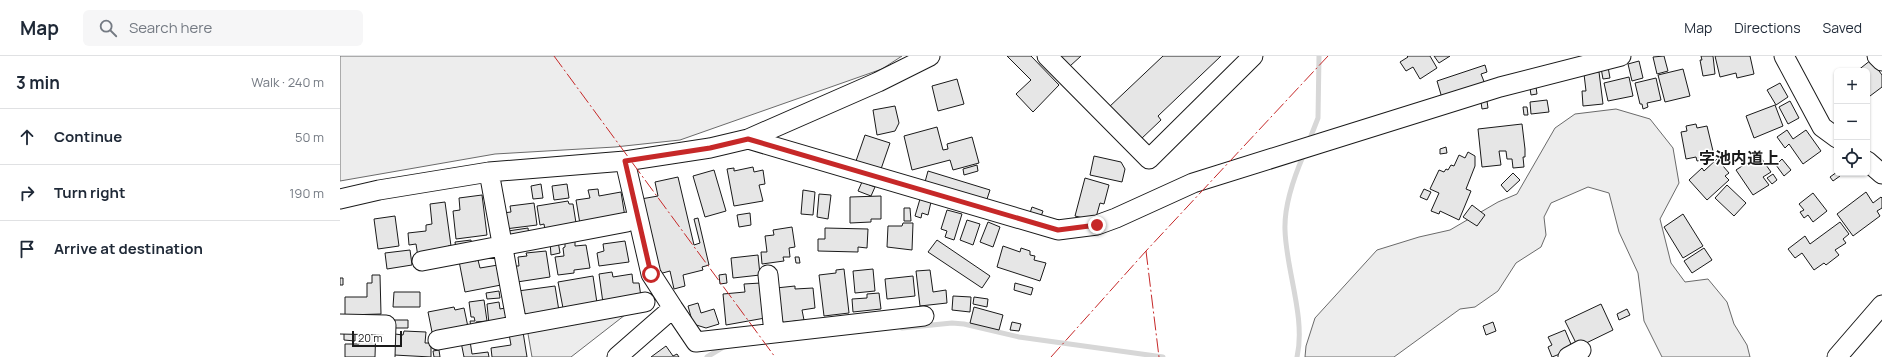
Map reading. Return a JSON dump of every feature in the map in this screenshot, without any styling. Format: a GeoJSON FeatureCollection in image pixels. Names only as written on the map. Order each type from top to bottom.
{"type":"FeatureCollection","features":[{"type":"Feature","properties":{"kind":"street"},"geometry":{"type":"LineString","coordinates":[[340,200],[379,190],[489,172],[625,161],[710,148],[748,139],[878,82],[930,56]]}},
{"type":"Feature","properties":{"kind":"street"},"geometry":{"type":"LineString","coordinates":[[1047,56],[1148,159],[1253,56]]}},
{"type":"Feature","properties":{"kind":"street"},"geometry":{"type":"LineString","coordinates":[[748,139],[1058,230],[1097,225],[1116,218],[1193,182],[1500,88],[1621,56]]}},
{"type":"Feature","properties":{"kind":"street"},"geometry":{"type":"LineString","coordinates":[[1784,56],[1822,127],[1834,136]]}},
{"type":"Feature","properties":{"kind":"street"},"geometry":{"type":"LineString","coordinates":[[1877,56],[1882,61]]}},
{"type":"Feature","properties":{"kind":"street"},"geometry":{"type":"LineString","coordinates":[[625,161],[651,274],[696,342],[924,316]]}},
{"type":"Feature","properties":{"kind":"street"},"geometry":{"type":"LineString","coordinates":[[1870,164],[1882,174]]}},
{"type":"Feature","properties":{"kind":"street"},"geometry":{"type":"LineString","coordinates":[[489,172],[517,325]]}},
{"type":"Feature","properties":{"kind":"street"},"geometry":{"type":"LineString","coordinates":[[422,261],[627,222]]}},
{"type":"Feature","properties":{"kind":"street"},"geometry":{"type":"LineString","coordinates":[[768,275],[774,333]]}},
{"type":"Feature","properties":{"kind":"street"},"geometry":{"type":"LineString","coordinates":[[438,340],[645,302]]}},
{"type":"Feature","properties":{"kind":"street"},"geometry":{"type":"LineString","coordinates":[[1837,357],[1882,305]]}},
{"type":"Feature","properties":{"kind":"street"},"geometry":{"type":"LineString","coordinates":[[617,357],[673,308]]}},
{"type":"Feature","properties":{"kind":"street"},"geometry":{"type":"LineString","coordinates":[[340,324],[386,325],[385,357]]}},
{"type":"Feature","properties":{"kind":"shaded area"},"geometry":{"type":"Polygon","coordinates":[[[340,56],[902,56],[882,69],[680,140],[615,147],[495,154],[340,181],[340,56]]]}},
{"type":"Feature","properties":{"kind":"shaded area"},"geometry":{"type":"Polygon","coordinates":[[[1616,109],[1650,119],[1673,148],[1679,183],[1660,219],[1671,263],[1685,282],[1708,279],[1727,302],[1734,324],[1747,345],[1750,357],[1662,357],[1644,321],[1638,273],[1619,232],[1609,193],[1588,187],[1551,203],[1544,217],[1546,235],[1541,247],[1516,263],[1498,291],[1475,307],[1460,309],[1394,357],[1305,357],[1306,346],[1315,318],[1377,250],[1419,237],[1450,230],[1498,202],[1517,194],[1555,128],[1575,114],[1616,109]]]}},
{"type":"Feature","properties":{"kind":"shaded area"},"geometry":{"type":"Polygon","coordinates":[[[634,308],[571,357],[532,357],[527,328],[634,308]]]}},
{"type":"Feature","properties":{"kind":"building"},"geometry":{"type":"Polygon","coordinates":[[[1007,56],[1031,56],[1059,85],[1033,112],[1016,94],[1031,80],[1007,56]]]}},
{"type":"Feature","properties":{"kind":"building"},"geometry":{"type":"Polygon","coordinates":[[[1061,56],[1081,56],[1070,66],[1061,56]]]}},
{"type":"Feature","properties":{"kind":"building"},"geometry":{"type":"Polygon","coordinates":[[[1163,56],[1221,56],[1158,116],[1161,120],[1140,140],[1108,108],[1163,56]]]}},
{"type":"Feature","properties":{"kind":"building"},"geometry":{"type":"Polygon","coordinates":[[[1407,56],[1430,56],[1437,68],[1420,79],[1413,67],[1406,71],[1400,62],[1408,57],[1407,56]]]}},
{"type":"Feature","properties":{"kind":"building"},"geometry":{"type":"Polygon","coordinates":[[[1434,56],[1450,56],[1439,63],[1434,56]]]}},
{"type":"Feature","properties":{"kind":"building"},"geometry":{"type":"Polygon","coordinates":[[[1664,56],[1668,71],[1657,74],[1653,57],[1664,56]]]}},
{"type":"Feature","properties":{"kind":"building"},"geometry":{"type":"Polygon","coordinates":[[[1701,56],[1713,56],[1715,74],[1703,76],[1700,60],[1702,60],[1701,56]]]}},
{"type":"Feature","properties":{"kind":"building"},"geometry":{"type":"Polygon","coordinates":[[[1715,56],[1750,56],[1754,74],[1737,78],[1736,73],[1720,77],[1715,56]]]}},
{"type":"Feature","properties":{"kind":"building"},"geometry":{"type":"Polygon","coordinates":[[[1871,60],[1882,75],[1882,87],[1870,96],[1870,68],[1861,68],[1871,60]]]}},
{"type":"Feature","properties":{"kind":"building"},"geometry":{"type":"Polygon","coordinates":[[[1639,61],[1643,78],[1632,81],[1628,64],[1639,61]]]}},
{"type":"Feature","properties":{"kind":"building"},"geometry":{"type":"Polygon","coordinates":[[[1485,65],[1487,72],[1481,74],[1485,84],[1442,98],[1437,81],[1485,65]]]}},
{"type":"Feature","properties":{"kind":"building"},"geometry":{"type":"Polygon","coordinates":[[[1608,67],[1610,78],[1603,79],[1601,68],[1608,67]]]}},
{"type":"Feature","properties":{"kind":"building"},"geometry":{"type":"Polygon","coordinates":[[[1683,69],[1690,96],[1665,102],[1658,75],[1683,69]]]}},
{"type":"Feature","properties":{"kind":"building"},"geometry":{"type":"Polygon","coordinates":[[[1599,72],[1603,104],[1583,106],[1582,91],[1586,91],[1584,74],[1599,72]]]}},
{"type":"Feature","properties":{"kind":"building"},"geometry":{"type":"Polygon","coordinates":[[[1629,77],[1633,96],[1608,101],[1604,83],[1629,77]]]}},
{"type":"Feature","properties":{"kind":"building"},"geometry":{"type":"Polygon","coordinates":[[[1656,78],[1661,100],[1647,103],[1648,107],[1643,109],[1642,104],[1640,104],[1635,83],[1656,78]]]}},
{"type":"Feature","properties":{"kind":"building"},"geometry":{"type":"Polygon","coordinates":[[[957,79],[964,104],[938,111],[932,86],[957,79]]]}},
{"type":"Feature","properties":{"kind":"building"},"geometry":{"type":"Polygon","coordinates":[[[1780,83],[1788,97],[1776,105],[1767,90],[1780,83]]]}},
{"type":"Feature","properties":{"kind":"building"},"geometry":{"type":"Polygon","coordinates":[[[1536,87],[1537,94],[1531,95],[1530,88],[1536,87]]]}},
{"type":"Feature","properties":{"kind":"building"},"geometry":{"type":"Polygon","coordinates":[[[1547,100],[1549,112],[1531,114],[1530,102],[1547,100]]]}},
{"type":"Feature","properties":{"kind":"building"},"geometry":{"type":"Polygon","coordinates":[[[1487,101],[1488,108],[1482,109],[1481,102],[1487,101]]]}},
{"type":"Feature","properties":{"kind":"building"},"geometry":{"type":"Polygon","coordinates":[[[1790,101],[1799,118],[1788,124],[1779,107],[1790,101]]]}},
{"type":"Feature","properties":{"kind":"building"},"geometry":{"type":"Polygon","coordinates":[[[1775,105],[1783,126],[1754,138],[1746,116],[1775,105]]]}},
{"type":"Feature","properties":{"kind":"building"},"geometry":{"type":"Polygon","coordinates":[[[895,106],[899,123],[895,131],[877,135],[873,110],[895,106]]]}},
{"type":"Feature","properties":{"kind":"building"},"geometry":{"type":"Polygon","coordinates":[[[1523,107],[1527,107],[1528,115],[1524,115],[1523,107]]]}},
{"type":"Feature","properties":{"kind":"building"},"geometry":{"type":"Polygon","coordinates":[[[1522,124],[1525,149],[1525,157],[1523,157],[1524,167],[1513,168],[1512,159],[1507,159],[1506,151],[1499,151],[1501,165],[1482,167],[1478,129],[1522,124]]]}},
{"type":"Feature","properties":{"kind":"building"},"geometry":{"type":"Polygon","coordinates":[[[1696,124],[1697,128],[1707,126],[1713,151],[1705,153],[1706,159],[1697,161],[1696,157],[1686,159],[1681,132],[1687,131],[1686,126],[1696,124]]]}},
{"type":"Feature","properties":{"kind":"building"},"geometry":{"type":"Polygon","coordinates":[[[937,127],[943,150],[948,149],[947,144],[972,137],[979,163],[953,170],[950,160],[912,170],[904,136],[937,127]]]}},
{"type":"Feature","properties":{"kind":"building"},"geometry":{"type":"Polygon","coordinates":[[[1787,130],[1793,139],[1806,130],[1821,151],[1803,164],[1789,144],[1785,148],[1777,137],[1787,130]]]}},
{"type":"Feature","properties":{"kind":"building"},"geometry":{"type":"Polygon","coordinates":[[[865,135],[890,143],[881,169],[856,161],[865,135]]]}},
{"type":"Feature","properties":{"kind":"building"},"geometry":{"type":"Polygon","coordinates":[[[1446,147],[1447,153],[1440,154],[1440,149],[1446,147]]]}},
{"type":"Feature","properties":{"kind":"building"},"geometry":{"type":"Polygon","coordinates":[[[1468,152],[1475,156],[1475,166],[1466,189],[1471,191],[1459,220],[1440,211],[1439,214],[1431,211],[1439,193],[1430,189],[1439,170],[1444,172],[1446,169],[1448,170],[1451,165],[1454,166],[1459,155],[1465,158],[1468,152]]]}},
{"type":"Feature","properties":{"kind":"building"},"geometry":{"type":"Polygon","coordinates":[[[1759,155],[1771,172],[1763,177],[1769,185],[1753,195],[1736,170],[1759,155]]]}},
{"type":"Feature","properties":{"kind":"building"},"geometry":{"type":"Polygon","coordinates":[[[1094,156],[1121,162],[1125,169],[1122,182],[1090,175],[1094,156]]]}},
{"type":"Feature","properties":{"kind":"building"},"geometry":{"type":"Polygon","coordinates":[[[1717,159],[1729,173],[1725,176],[1729,180],[1707,200],[1689,180],[1702,168],[1704,171],[1717,159]]]}},
{"type":"Feature","properties":{"kind":"building"},"geometry":{"type":"Polygon","coordinates":[[[1782,159],[1791,170],[1784,176],[1776,165],[1782,159]]]}},
{"type":"Feature","properties":{"kind":"building"},"geometry":{"type":"Polygon","coordinates":[[[977,165],[978,171],[964,175],[963,169],[977,165]]]}},
{"type":"Feature","properties":{"kind":"building"},"geometry":{"type":"Polygon","coordinates":[[[753,167],[754,172],[763,170],[765,184],[759,185],[763,201],[734,206],[727,169],[734,168],[734,171],[753,167]]]}},
{"type":"Feature","properties":{"kind":"building"},"geometry":{"type":"Polygon","coordinates":[[[714,170],[726,211],[705,217],[693,176],[714,170]]]}},
{"type":"Feature","properties":{"kind":"building"},"geometry":{"type":"Polygon","coordinates":[[[928,171],[990,190],[986,202],[925,182],[928,171]]]}},
{"type":"Feature","properties":{"kind":"building"},"geometry":{"type":"Polygon","coordinates":[[[1513,173],[1520,180],[1507,192],[1501,185],[1513,173]]]}},
{"type":"Feature","properties":{"kind":"building"},"geometry":{"type":"Polygon","coordinates":[[[1773,174],[1777,180],[1772,184],[1767,178],[1773,174]]]}},
{"type":"Feature","properties":{"kind":"building"},"geometry":{"type":"Polygon","coordinates":[[[1834,174],[1834,176],[1840,176],[1833,181],[1830,177],[1834,174]]]}},
{"type":"Feature","properties":{"kind":"building"},"geometry":{"type":"Polygon","coordinates":[[[678,177],[694,245],[700,243],[694,219],[698,218],[709,265],[702,267],[703,270],[683,275],[685,286],[674,289],[670,271],[659,274],[641,199],[658,196],[655,182],[678,177]]]}},
{"type":"Feature","properties":{"kind":"building"},"geometry":{"type":"Polygon","coordinates":[[[1085,178],[1109,185],[1104,204],[1100,203],[1095,221],[1075,216],[1085,178]]]}},
{"type":"Feature","properties":{"kind":"building"},"geometry":{"type":"Polygon","coordinates":[[[862,182],[875,187],[871,196],[858,191],[862,182]]]}},
{"type":"Feature","properties":{"kind":"building"},"geometry":{"type":"Polygon","coordinates":[[[541,184],[543,198],[533,199],[531,186],[541,184]]]}},
{"type":"Feature","properties":{"kind":"building"},"geometry":{"type":"Polygon","coordinates":[[[567,184],[569,198],[554,200],[552,186],[567,184]]]}},
{"type":"Feature","properties":{"kind":"building"},"geometry":{"type":"Polygon","coordinates":[[[1727,185],[1746,203],[1734,216],[1715,198],[1727,185]]]}},
{"type":"Feature","properties":{"kind":"building"},"geometry":{"type":"Polygon","coordinates":[[[598,189],[599,196],[621,192],[625,217],[580,224],[576,200],[590,198],[588,190],[598,189]]]}},
{"type":"Feature","properties":{"kind":"building"},"geometry":{"type":"Polygon","coordinates":[[[1424,189],[1431,192],[1427,200],[1420,197],[1424,189]]]}},
{"type":"Feature","properties":{"kind":"building"},"geometry":{"type":"Polygon","coordinates":[[[803,190],[815,192],[813,215],[801,214],[803,190]]]}},
{"type":"Feature","properties":{"kind":"building"},"geometry":{"type":"Polygon","coordinates":[[[1866,192],[1873,203],[1881,197],[1882,198],[1882,208],[1877,211],[1880,216],[1853,236],[1837,214],[1866,192]]]}},
{"type":"Feature","properties":{"kind":"building"},"geometry":{"type":"Polygon","coordinates":[[[1813,193],[1827,211],[1813,222],[1808,215],[1804,218],[1800,212],[1804,210],[1799,204],[1813,193]]]}},
{"type":"Feature","properties":{"kind":"building"},"geometry":{"type":"Polygon","coordinates":[[[819,194],[831,195],[828,219],[817,217],[819,194]]]}},
{"type":"Feature","properties":{"kind":"building"},"geometry":{"type":"Polygon","coordinates":[[[482,195],[487,235],[456,239],[453,211],[460,210],[459,198],[482,195]]]}},
{"type":"Feature","properties":{"kind":"building"},"geometry":{"type":"Polygon","coordinates":[[[881,196],[881,219],[871,219],[871,222],[850,223],[850,197],[881,196]]]}},
{"type":"Feature","properties":{"kind":"building"},"geometry":{"type":"Polygon","coordinates":[[[920,199],[931,202],[928,215],[922,213],[921,218],[915,216],[920,199]]]}},
{"type":"Feature","properties":{"kind":"building"},"geometry":{"type":"Polygon","coordinates":[[[568,201],[569,204],[573,204],[576,223],[545,230],[544,224],[540,225],[537,206],[568,201]]]}},
{"type":"Feature","properties":{"kind":"building"},"geometry":{"type":"Polygon","coordinates":[[[445,202],[451,246],[448,246],[448,251],[418,257],[416,244],[409,245],[408,233],[426,231],[426,225],[432,224],[430,204],[445,202]]]}},
{"type":"Feature","properties":{"kind":"building"},"geometry":{"type":"Polygon","coordinates":[[[534,203],[537,225],[505,229],[503,213],[511,212],[510,206],[534,203]]]}},
{"type":"Feature","properties":{"kind":"building"},"geometry":{"type":"Polygon","coordinates":[[[1472,205],[1485,215],[1477,226],[1463,217],[1472,205]]]}},
{"type":"Feature","properties":{"kind":"building"},"geometry":{"type":"Polygon","coordinates":[[[1032,207],[1043,211],[1040,219],[1029,216],[1032,207]]]}},
{"type":"Feature","properties":{"kind":"building"},"geometry":{"type":"Polygon","coordinates":[[[904,208],[910,208],[911,221],[904,221],[904,208]]]}},
{"type":"Feature","properties":{"kind":"building"},"geometry":{"type":"Polygon","coordinates":[[[947,210],[962,214],[954,240],[945,237],[947,231],[941,229],[947,210]]]}},
{"type":"Feature","properties":{"kind":"building"},"geometry":{"type":"Polygon","coordinates":[[[750,213],[751,225],[739,227],[737,215],[750,213]]]}},
{"type":"Feature","properties":{"kind":"building"},"geometry":{"type":"Polygon","coordinates":[[[1683,214],[1703,246],[1683,258],[1664,227],[1683,214]]]}},
{"type":"Feature","properties":{"kind":"building"},"geometry":{"type":"Polygon","coordinates":[[[395,216],[399,246],[378,249],[374,219],[395,216]]]}},
{"type":"Feature","properties":{"kind":"building"},"geometry":{"type":"Polygon","coordinates":[[[967,220],[980,224],[973,245],[960,240],[967,220]]]}},
{"type":"Feature","properties":{"kind":"building"},"geometry":{"type":"Polygon","coordinates":[[[988,222],[1000,227],[993,247],[980,242],[988,222]]]}},
{"type":"Feature","properties":{"kind":"building"},"geometry":{"type":"Polygon","coordinates":[[[1840,222],[1849,234],[1843,239],[1846,243],[1835,250],[1839,255],[1826,265],[1824,263],[1814,270],[1802,253],[1795,258],[1788,249],[1805,236],[1810,244],[1840,222]]]}},
{"type":"Feature","properties":{"kind":"building"},"geometry":{"type":"Polygon","coordinates":[[[903,223],[913,223],[912,250],[887,247],[888,226],[902,226],[903,223]]]}},
{"type":"Feature","properties":{"kind":"building"},"geometry":{"type":"Polygon","coordinates":[[[792,227],[795,247],[789,248],[790,257],[783,257],[784,261],[762,264],[761,252],[767,252],[765,236],[774,235],[773,230],[792,227]]]}},
{"type":"Feature","properties":{"kind":"building"},"geometry":{"type":"Polygon","coordinates":[[[528,228],[529,236],[509,239],[508,231],[528,228]]]}},
{"type":"Feature","properties":{"kind":"building"},"geometry":{"type":"Polygon","coordinates":[[[825,228],[868,229],[867,248],[858,247],[858,252],[818,251],[818,239],[825,239],[825,228]]]}},
{"type":"Feature","properties":{"kind":"building"},"geometry":{"type":"Polygon","coordinates":[[[471,240],[472,247],[456,249],[455,242],[471,240]]]}},
{"type":"Feature","properties":{"kind":"building"},"geometry":{"type":"Polygon","coordinates":[[[575,240],[575,246],[586,245],[590,268],[574,270],[574,273],[558,275],[555,257],[564,256],[563,248],[565,247],[565,241],[575,240]]]}},
{"type":"Feature","properties":{"kind":"building"},"geometry":{"type":"Polygon","coordinates":[[[937,240],[990,276],[982,288],[928,252],[937,240]]]}},
{"type":"Feature","properties":{"kind":"building"},"geometry":{"type":"Polygon","coordinates":[[[558,241],[560,253],[551,255],[550,242],[558,241]]]}},
{"type":"Feature","properties":{"kind":"building"},"geometry":{"type":"Polygon","coordinates":[[[625,241],[629,262],[599,266],[597,253],[604,251],[603,244],[625,241]]]}},
{"type":"Feature","properties":{"kind":"building"},"geometry":{"type":"Polygon","coordinates":[[[1003,246],[1020,252],[1021,248],[1030,251],[1030,255],[1035,256],[1034,260],[1046,263],[1040,281],[997,267],[1003,246]]]}},
{"type":"Feature","properties":{"kind":"building"},"geometry":{"type":"Polygon","coordinates":[[[1704,248],[1712,260],[1692,273],[1684,261],[1704,248]]]}},
{"type":"Feature","properties":{"kind":"building"},"geometry":{"type":"Polygon","coordinates":[[[410,250],[412,265],[387,269],[385,253],[410,250]]]}},
{"type":"Feature","properties":{"kind":"building"},"geometry":{"type":"Polygon","coordinates":[[[546,251],[550,277],[517,282],[515,266],[519,266],[518,257],[527,256],[526,253],[546,251]]]}},
{"type":"Feature","properties":{"kind":"building"},"geometry":{"type":"Polygon","coordinates":[[[758,255],[760,275],[733,278],[731,258],[758,255]]]}},
{"type":"Feature","properties":{"kind":"building"},"geometry":{"type":"Polygon","coordinates":[[[795,257],[799,257],[800,263],[796,263],[795,257]]]}},
{"type":"Feature","properties":{"kind":"building"},"geometry":{"type":"Polygon","coordinates":[[[474,258],[475,261],[478,260],[480,268],[498,265],[501,285],[465,292],[459,261],[474,258]]]}},
{"type":"Feature","properties":{"kind":"building"},"geometry":{"type":"Polygon","coordinates":[[[844,269],[849,313],[824,316],[819,275],[836,273],[836,270],[844,269]]]}},
{"type":"Feature","properties":{"kind":"building"},"geometry":{"type":"Polygon","coordinates":[[[873,269],[875,291],[855,293],[853,271],[873,269]]]}},
{"type":"Feature","properties":{"kind":"building"},"geometry":{"type":"Polygon","coordinates":[[[930,270],[933,292],[946,290],[947,303],[920,306],[916,271],[930,270]]]}},
{"type":"Feature","properties":{"kind":"building"},"geometry":{"type":"Polygon","coordinates":[[[612,272],[613,277],[632,274],[633,283],[639,283],[641,297],[603,303],[599,274],[612,272]]]}},
{"type":"Feature","properties":{"kind":"building"},"geometry":{"type":"Polygon","coordinates":[[[726,274],[727,283],[720,284],[719,275],[726,274]]]}},
{"type":"Feature","properties":{"kind":"building"},"geometry":{"type":"Polygon","coordinates":[[[372,275],[380,275],[381,314],[345,315],[345,297],[367,297],[367,283],[372,283],[372,275]]]}},
{"type":"Feature","properties":{"kind":"building"},"geometry":{"type":"Polygon","coordinates":[[[593,276],[597,303],[563,308],[558,282],[593,276]]]}},
{"type":"Feature","properties":{"kind":"building"},"geometry":{"type":"Polygon","coordinates":[[[913,276],[915,296],[887,299],[885,279],[913,276]]]}},
{"type":"Feature","properties":{"kind":"building"},"geometry":{"type":"Polygon","coordinates":[[[340,278],[343,278],[343,285],[340,285],[340,278]]]}},
{"type":"Feature","properties":{"kind":"building"},"geometry":{"type":"Polygon","coordinates":[[[761,283],[765,318],[726,325],[723,294],[745,292],[744,284],[761,283]]]}},
{"type":"Feature","properties":{"kind":"building"},"geometry":{"type":"Polygon","coordinates":[[[1015,283],[1033,288],[1031,295],[1014,290],[1015,283]]]}},
{"type":"Feature","properties":{"kind":"building"},"geometry":{"type":"Polygon","coordinates":[[[555,286],[559,311],[522,316],[518,291],[555,286]]]}},
{"type":"Feature","properties":{"kind":"building"},"geometry":{"type":"Polygon","coordinates":[[[795,286],[795,289],[813,288],[815,308],[802,310],[804,320],[780,323],[776,288],[795,286]]]}},
{"type":"Feature","properties":{"kind":"building"},"geometry":{"type":"Polygon","coordinates":[[[499,291],[500,298],[487,299],[486,293],[499,291]]]}},
{"type":"Feature","properties":{"kind":"building"},"geometry":{"type":"Polygon","coordinates":[[[394,292],[420,292],[420,307],[393,307],[394,292]]]}},
{"type":"Feature","properties":{"kind":"building"},"geometry":{"type":"Polygon","coordinates":[[[879,293],[881,309],[853,312],[852,299],[867,298],[867,294],[879,293]]]}},
{"type":"Feature","properties":{"kind":"building"},"geometry":{"type":"Polygon","coordinates":[[[953,296],[971,297],[970,312],[952,310],[953,296]]]}},
{"type":"Feature","properties":{"kind":"building"},"geometry":{"type":"Polygon","coordinates":[[[974,297],[988,299],[987,307],[973,304],[974,297]]]}},
{"type":"Feature","properties":{"kind":"building"},"geometry":{"type":"Polygon","coordinates":[[[484,300],[487,321],[476,322],[477,327],[471,327],[470,321],[475,321],[474,317],[471,317],[469,302],[484,300]]]}},
{"type":"Feature","properties":{"kind":"building"},"geometry":{"type":"Polygon","coordinates":[[[499,302],[500,309],[505,308],[506,318],[489,324],[487,304],[499,302]]]}},
{"type":"Feature","properties":{"kind":"building"},"geometry":{"type":"Polygon","coordinates":[[[698,303],[701,313],[714,309],[719,324],[706,328],[693,324],[688,306],[698,303]]]}},
{"type":"Feature","properties":{"kind":"building"},"geometry":{"type":"Polygon","coordinates":[[[1601,304],[1613,330],[1578,347],[1565,321],[1601,304]]]}},
{"type":"Feature","properties":{"kind":"building"},"geometry":{"type":"Polygon","coordinates":[[[454,307],[455,310],[464,308],[468,327],[433,337],[428,312],[454,307]]]}},
{"type":"Feature","properties":{"kind":"building"},"geometry":{"type":"Polygon","coordinates":[[[974,307],[1003,315],[999,330],[970,323],[974,307]]]}},
{"type":"Feature","properties":{"kind":"building"},"geometry":{"type":"Polygon","coordinates":[[[1627,309],[1630,315],[1619,320],[1617,314],[1627,309]]]}},
{"type":"Feature","properties":{"kind":"building"},"geometry":{"type":"Polygon","coordinates":[[[394,320],[408,320],[408,328],[394,328],[394,320]]]}},
{"type":"Feature","properties":{"kind":"building"},"geometry":{"type":"Polygon","coordinates":[[[1012,322],[1021,324],[1019,331],[1010,330],[1012,322]]]}},
{"type":"Feature","properties":{"kind":"building"},"geometry":{"type":"Polygon","coordinates":[[[1493,322],[1496,331],[1486,335],[1483,326],[1493,322]]]}},
{"type":"Feature","properties":{"kind":"building"},"geometry":{"type":"Polygon","coordinates":[[[1565,330],[1573,349],[1552,357],[1548,347],[1552,345],[1548,337],[1565,330]]]}},
{"type":"Feature","properties":{"kind":"building"},"geometry":{"type":"Polygon","coordinates":[[[344,331],[355,331],[355,341],[344,340],[344,331]]]}},
{"type":"Feature","properties":{"kind":"building"},"geometry":{"type":"Polygon","coordinates":[[[404,331],[426,332],[425,343],[431,343],[431,357],[394,355],[395,334],[403,335],[404,331]]]}},
{"type":"Feature","properties":{"kind":"building"},"geometry":{"type":"Polygon","coordinates":[[[523,332],[527,357],[492,357],[491,348],[511,345],[509,334],[523,332]]]}},
{"type":"Feature","properties":{"kind":"building"},"geometry":{"type":"Polygon","coordinates":[[[360,333],[377,334],[380,357],[345,357],[345,344],[359,344],[360,333]]]}},
{"type":"Feature","properties":{"kind":"building"},"geometry":{"type":"Polygon","coordinates":[[[470,341],[472,354],[488,352],[489,357],[464,357],[461,342],[470,341]]]}},
{"type":"Feature","properties":{"kind":"building"},"geometry":{"type":"Polygon","coordinates":[[[666,346],[673,356],[677,354],[679,357],[651,357],[666,346]]]}},
{"type":"Feature","properties":{"kind":"building"},"geometry":{"type":"Polygon","coordinates":[[[439,350],[440,357],[434,357],[433,351],[439,350]]]}},
{"type":"Feature","properties":{"kind":"waterway"},"geometry":{"type":"LineString","coordinates":[[1309,141],[1318,118],[1319,56]]}},
{"type":"Feature","properties":{"kind":"waterway"},"geometry":{"type":"LineString","coordinates":[[1297,357],[1299,326],[1286,245],[1285,220],[1290,191],[1304,154]]}},
{"type":"Feature","properties":{"kind":"waterway"},"geometry":{"type":"LineString","coordinates":[[902,328],[952,323],[964,324],[1019,337],[1163,357]]}},
{"type":"Feature","properties":{"kind":"waterway"},"geometry":{"type":"LineString","coordinates":[[707,357],[725,346]]}},
{"type":"Feature","properties":{"kind":"power"},"geometry":{"type":"LineString","coordinates":[[554,56],[775,357]]}},
{"type":"Feature","properties":{"kind":"power"},"geometry":{"type":"LineString","coordinates":[[1051,357],[1146,251],[1328,56]]}},
{"type":"Feature","properties":{"kind":"power"},"geometry":{"type":"LineString","coordinates":[[1146,251],[1159,357]]}},
{"type":"Feature","properties":{"kind":"district","name":"字池内道上"},"geometry":{"type":"Point","coordinates":[1739,158]}},
{"type":"Feature","properties":{"kind":"route"},"geometry":{"type":"LineString","coordinates":[[651,274],[625,161],[710,148],[748,139],[1058,230],[1097,225]]}}]}
